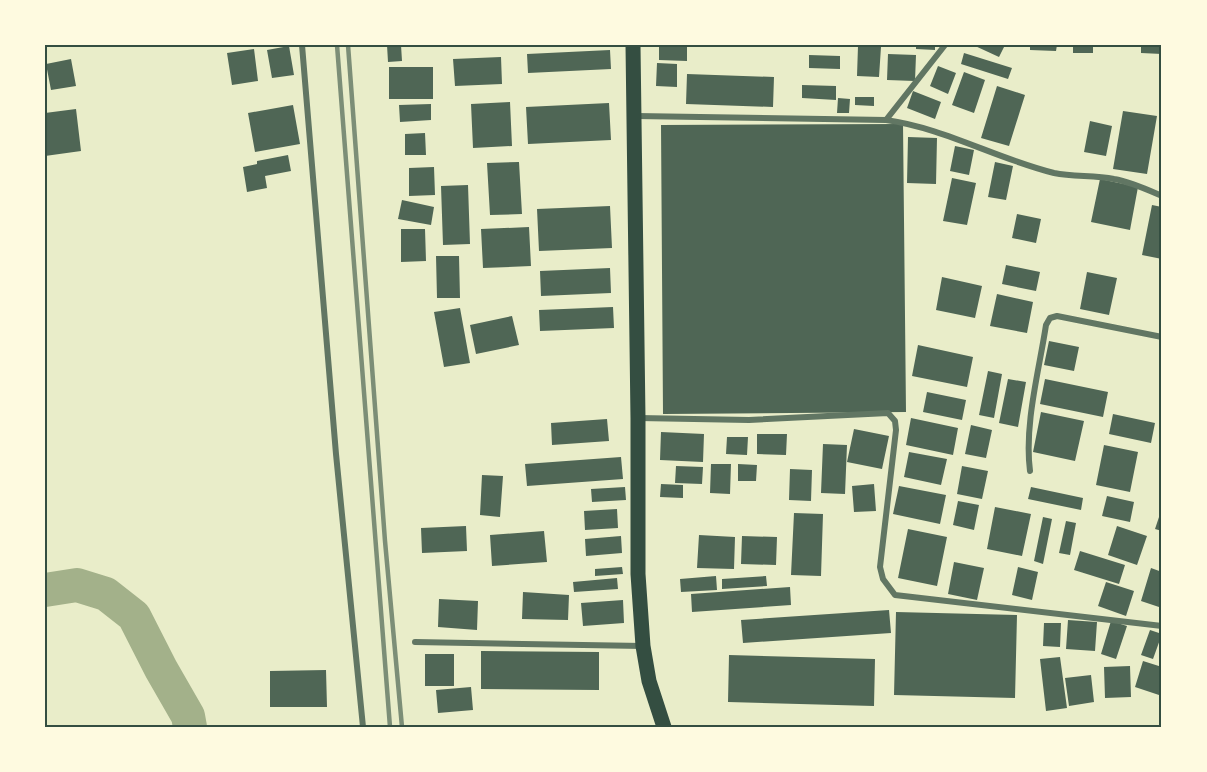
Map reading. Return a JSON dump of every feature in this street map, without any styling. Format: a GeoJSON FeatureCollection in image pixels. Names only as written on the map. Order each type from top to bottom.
{"type":"FeatureCollection","features":[{"type":"Feature","properties":{"kind":"highway"},"geometry":{"type":"LineString","coordinates":[[633,45],[638,574],[643,646],[649,681],[664,727]]}},
{"type":"Feature","properties":{"kind":"street"},"geometry":{"type":"LineString","coordinates":[[302,45],[337,465],[363,727]]}},
{"type":"Feature","properties":{"kind":"street"},"geometry":{"type":"LineString","coordinates":[[886,120],[945,45]]}},
{"type":"Feature","properties":{"kind":"street"},"geometry":{"type":"LineString","coordinates":[[635,116],[900,122],[1054,173],[1113,178],[1133,183],[1162,196]]}},
{"type":"Feature","properties":{"kind":"street"},"geometry":{"type":"LineString","coordinates":[[1030,471],[1029,431],[1046,325],[1050,318],[1057,316],[1162,338]]}},
{"type":"Feature","properties":{"kind":"street"},"geometry":{"type":"LineString","coordinates":[[638,418],[749,420],[888,413],[895,421],[896,430],[880,567],[883,579],[895,595],[1162,626]]}},
{"type":"Feature","properties":{"kind":"street"},"geometry":{"type":"LineString","coordinates":[[415,642],[643,646]]}},
{"type":"Feature","properties":{"kind":"building"},"geometry":{"type":"Polygon","coordinates":[[[387,45],[401,45],[402,61],[388,62],[387,45]]]}},
{"type":"Feature","properties":{"kind":"building"},"geometry":{"type":"Polygon","coordinates":[[[659,45],[687,45],[687,61],[659,60],[659,45]]]}},
{"type":"Feature","properties":{"kind":"building"},"geometry":{"type":"Polygon","coordinates":[[[916,45],[935,45],[935,50],[916,49],[916,45]]]}},
{"type":"Feature","properties":{"kind":"building"},"geometry":{"type":"Polygon","coordinates":[[[973,45],[1005,45],[999,57],[973,45]]]}},
{"type":"Feature","properties":{"kind":"building"},"geometry":{"type":"Polygon","coordinates":[[[1030,45],[1057,45],[1056,51],[1030,50],[1030,45]]]}},
{"type":"Feature","properties":{"kind":"building"},"geometry":{"type":"Polygon","coordinates":[[[1073,45],[1093,45],[1093,53],[1073,53],[1073,45]]]}},
{"type":"Feature","properties":{"kind":"building"},"geometry":{"type":"Polygon","coordinates":[[[1141,45],[1162,45],[1162,54],[1141,53],[1141,45]]]}},
{"type":"Feature","properties":{"kind":"building"},"geometry":{"type":"Polygon","coordinates":[[[289,46],[294,75],[272,78],[267,50],[289,46]]]}},
{"type":"Feature","properties":{"kind":"building"},"geometry":{"type":"Polygon","coordinates":[[[858,46],[881,47],[879,77],[857,76],[858,46]]]}},
{"type":"Feature","properties":{"kind":"building"},"geometry":{"type":"Polygon","coordinates":[[[254,49],[258,81],[232,85],[227,53],[254,49]]]}},
{"type":"Feature","properties":{"kind":"building"},"geometry":{"type":"Polygon","coordinates":[[[610,50],[611,69],[528,73],[527,54],[610,50]]]}},
{"type":"Feature","properties":{"kind":"building"},"geometry":{"type":"Polygon","coordinates":[[[964,53],[1012,68],[1008,79],[961,64],[964,53]]]}},
{"type":"Feature","properties":{"kind":"building"},"geometry":{"type":"Polygon","coordinates":[[[888,54],[916,55],[915,81],[887,80],[888,54]]]}},
{"type":"Feature","properties":{"kind":"building"},"geometry":{"type":"Polygon","coordinates":[[[809,55],[840,56],[840,69],[809,68],[809,55]]]}},
{"type":"Feature","properties":{"kind":"building"},"geometry":{"type":"Polygon","coordinates":[[[501,57],[502,84],[455,86],[453,59],[501,57]]]}},
{"type":"Feature","properties":{"kind":"building"},"geometry":{"type":"Polygon","coordinates":[[[71,59],[76,86],[51,90],[46,64],[71,59]]]}},
{"type":"Feature","properties":{"kind":"building"},"geometry":{"type":"Polygon","coordinates":[[[657,63],[677,64],[677,87],[656,86],[657,63]]]}},
{"type":"Feature","properties":{"kind":"building"},"geometry":{"type":"Polygon","coordinates":[[[938,66],[956,73],[948,94],[930,86],[938,66]]]}},
{"type":"Feature","properties":{"kind":"building"},"geometry":{"type":"Polygon","coordinates":[[[389,67],[433,67],[433,99],[389,99],[389,67]]]}},
{"type":"Feature","properties":{"kind":"building"},"geometry":{"type":"Polygon","coordinates":[[[964,72],[985,80],[974,113],[952,105],[964,72]]]}},
{"type":"Feature","properties":{"kind":"building"},"geometry":{"type":"Polygon","coordinates":[[[687,74],[774,77],[773,107],[686,104],[687,74]]]}},
{"type":"Feature","properties":{"kind":"building"},"geometry":{"type":"Polygon","coordinates":[[[802,85],[836,86],[836,100],[802,98],[802,85]]]}},
{"type":"Feature","properties":{"kind":"building"},"geometry":{"type":"Polygon","coordinates":[[[997,86],[1025,95],[1009,146],[981,138],[997,86]]]}},
{"type":"Feature","properties":{"kind":"building"},"geometry":{"type":"Polygon","coordinates":[[[913,91],[941,102],[935,119],[907,108],[913,91]]]}},
{"type":"Feature","properties":{"kind":"building"},"geometry":{"type":"Polygon","coordinates":[[[855,97],[874,97],[874,106],[855,105],[855,97]]]}},
{"type":"Feature","properties":{"kind":"building"},"geometry":{"type":"Polygon","coordinates":[[[838,98],[850,99],[849,113],[837,113],[838,98]]]}},
{"type":"Feature","properties":{"kind":"building"},"geometry":{"type":"Polygon","coordinates":[[[510,102],[512,146],[473,148],[471,104],[510,102]]]}},
{"type":"Feature","properties":{"kind":"building"},"geometry":{"type":"Polygon","coordinates":[[[609,103],[611,140],[528,144],[526,107],[609,103]]]}},
{"type":"Feature","properties":{"kind":"building"},"geometry":{"type":"Polygon","coordinates":[[[431,104],[431,120],[400,122],[399,105],[431,104]]]}},
{"type":"Feature","properties":{"kind":"building"},"geometry":{"type":"Polygon","coordinates":[[[293,105],[300,144],[255,152],[248,113],[293,105]]]}},
{"type":"Feature","properties":{"kind":"building"},"geometry":{"type":"Polygon","coordinates":[[[76,109],[81,151],[45,156],[45,113],[76,109]]]}},
{"type":"Feature","properties":{"kind":"building"},"geometry":{"type":"Polygon","coordinates":[[[1123,111],[1157,116],[1147,174],[1113,169],[1123,111]]]}},
{"type":"Feature","properties":{"kind":"building"},"geometry":{"type":"Polygon","coordinates":[[[1090,121],[1112,126],[1106,156],[1084,152],[1090,121]]]}},
{"type":"Feature","properties":{"kind":"building"},"geometry":{"type":"Polygon","coordinates":[[[903,124],[906,412],[663,414],[661,125],[903,124]]]}},
{"type":"Feature","properties":{"kind":"building"},"geometry":{"type":"Polygon","coordinates":[[[425,133],[426,155],[405,155],[405,134],[425,133]]]}},
{"type":"Feature","properties":{"kind":"building"},"geometry":{"type":"Polygon","coordinates":[[[908,137],[937,138],[936,184],[907,183],[908,137]]]}},
{"type":"Feature","properties":{"kind":"building"},"geometry":{"type":"Polygon","coordinates":[[[955,146],[974,150],[969,175],[950,171],[955,146]]]}},
{"type":"Feature","properties":{"kind":"building"},"geometry":{"type":"Polygon","coordinates":[[[288,155],[291,171],[265,176],[267,188],[247,192],[243,167],[257,164],[257,161],[288,155]]]}},
{"type":"Feature","properties":{"kind":"building"},"geometry":{"type":"Polygon","coordinates":[[[519,162],[522,214],[490,215],[487,163],[519,162]]]}},
{"type":"Feature","properties":{"kind":"building"},"geometry":{"type":"Polygon","coordinates":[[[995,162],[1013,166],[1006,200],[988,197],[995,162]]]}},
{"type":"Feature","properties":{"kind":"building"},"geometry":{"type":"Polygon","coordinates":[[[434,167],[435,195],[409,196],[409,168],[434,167]]]}},
{"type":"Feature","properties":{"kind":"building"},"geometry":{"type":"Polygon","coordinates":[[[952,178],[976,183],[967,225],[943,221],[952,178]]]}},
{"type":"Feature","properties":{"kind":"building"},"geometry":{"type":"Polygon","coordinates":[[[1100,179],[1138,187],[1130,230],[1091,222],[1100,179]]]}},
{"type":"Feature","properties":{"kind":"building"},"geometry":{"type":"Polygon","coordinates":[[[468,185],[470,244],[443,245],[441,186],[468,185]]]}},
{"type":"Feature","properties":{"kind":"building"},"geometry":{"type":"Polygon","coordinates":[[[402,200],[434,207],[431,225],[398,219],[402,200]]]}},
{"type":"Feature","properties":{"kind":"building"},"geometry":{"type":"Polygon","coordinates":[[[1152,205],[1162,207],[1162,259],[1142,255],[1152,205]]]}},
{"type":"Feature","properties":{"kind":"building"},"geometry":{"type":"Polygon","coordinates":[[[610,206],[612,248],[539,251],[537,209],[610,206]]]}},
{"type":"Feature","properties":{"kind":"building"},"geometry":{"type":"Polygon","coordinates":[[[1017,214],[1041,219],[1036,243],[1012,238],[1017,214]]]}},
{"type":"Feature","properties":{"kind":"building"},"geometry":{"type":"Polygon","coordinates":[[[529,227],[531,266],[483,268],[481,229],[529,227]]]}},
{"type":"Feature","properties":{"kind":"building"},"geometry":{"type":"Polygon","coordinates":[[[401,229],[425,229],[426,261],[401,262],[401,229]]]}},
{"type":"Feature","properties":{"kind":"building"},"geometry":{"type":"Polygon","coordinates":[[[436,256],[459,256],[460,298],[437,298],[436,256]]]}},
{"type":"Feature","properties":{"kind":"building"},"geometry":{"type":"Polygon","coordinates":[[[1006,265],[1040,272],[1036,291],[1002,284],[1006,265]]]}},
{"type":"Feature","properties":{"kind":"building"},"geometry":{"type":"Polygon","coordinates":[[[610,268],[611,293],[541,296],[540,271],[610,268]]]}},
{"type":"Feature","properties":{"kind":"building"},"geometry":{"type":"Polygon","coordinates":[[[1087,272],[1117,278],[1109,315],[1080,309],[1087,272]]]}},
{"type":"Feature","properties":{"kind":"building"},"geometry":{"type":"Polygon","coordinates":[[[942,277],[982,286],[975,318],[936,310],[942,277]]]}},
{"type":"Feature","properties":{"kind":"building"},"geometry":{"type":"Polygon","coordinates":[[[997,294],[1033,302],[1027,333],[990,326],[997,294]]]}},
{"type":"Feature","properties":{"kind":"building"},"geometry":{"type":"Polygon","coordinates":[[[613,307],[614,328],[540,331],[539,310],[613,307]]]}},
{"type":"Feature","properties":{"kind":"building"},"geometry":{"type":"Polygon","coordinates":[[[460,308],[470,363],[444,367],[434,312],[460,308]]]}},
{"type":"Feature","properties":{"kind":"building"},"geometry":{"type":"Polygon","coordinates":[[[512,316],[519,345],[476,354],[470,325],[512,316]]]}},
{"type":"Feature","properties":{"kind":"building"},"geometry":{"type":"Polygon","coordinates":[[[1049,341],[1079,347],[1074,371],[1044,365],[1049,341]]]}},
{"type":"Feature","properties":{"kind":"building"},"geometry":{"type":"Polygon","coordinates":[[[918,345],[973,357],[967,387],[912,376],[918,345]]]}},
{"type":"Feature","properties":{"kind":"building"},"geometry":{"type":"Polygon","coordinates":[[[988,371],[1002,374],[994,418],[979,415],[988,371]]]}},
{"type":"Feature","properties":{"kind":"building"},"geometry":{"type":"Polygon","coordinates":[[[1008,379],[1026,382],[1018,427],[999,423],[1008,379]]]}},
{"type":"Feature","properties":{"kind":"building"},"geometry":{"type":"Polygon","coordinates":[[[1045,379],[1108,392],[1103,417],[1040,404],[1045,379]]]}},
{"type":"Feature","properties":{"kind":"building"},"geometry":{"type":"Polygon","coordinates":[[[927,392],[966,400],[962,420],[923,412],[927,392]]]}},
{"type":"Feature","properties":{"kind":"building"},"geometry":{"type":"Polygon","coordinates":[[[1041,412],[1084,421],[1075,461],[1033,452],[1041,412]]]}},
{"type":"Feature","properties":{"kind":"building"},"geometry":{"type":"Polygon","coordinates":[[[1113,414],[1155,423],[1151,443],[1109,434],[1113,414]]]}},
{"type":"Feature","properties":{"kind":"building"},"geometry":{"type":"Polygon","coordinates":[[[911,418],[958,428],[953,455],[906,445],[911,418]]]}},
{"type":"Feature","properties":{"kind":"building"},"geometry":{"type":"Polygon","coordinates":[[[607,419],[609,441],[552,445],[551,423],[607,419]]]}},
{"type":"Feature","properties":{"kind":"building"},"geometry":{"type":"Polygon","coordinates":[[[971,425],[992,430],[986,458],[965,454],[971,425]]]}},
{"type":"Feature","properties":{"kind":"building"},"geometry":{"type":"Polygon","coordinates":[[[854,429],[889,436],[882,469],[847,462],[854,429]]]}},
{"type":"Feature","properties":{"kind":"building"},"geometry":{"type":"Polygon","coordinates":[[[661,432],[704,434],[703,462],[660,460],[661,432]]]}},
{"type":"Feature","properties":{"kind":"building"},"geometry":{"type":"Polygon","coordinates":[[[757,434],[787,434],[786,455],[757,454],[757,434]]]}},
{"type":"Feature","properties":{"kind":"building"},"geometry":{"type":"Polygon","coordinates":[[[727,437],[748,437],[747,455],[726,454],[727,437]]]}},
{"type":"Feature","properties":{"kind":"building"},"geometry":{"type":"Polygon","coordinates":[[[823,444],[847,445],[845,494],[821,493],[823,444]]]}},
{"type":"Feature","properties":{"kind":"building"},"geometry":{"type":"Polygon","coordinates":[[[1104,445],[1138,452],[1130,492],[1096,485],[1104,445]]]}},
{"type":"Feature","properties":{"kind":"building"},"geometry":{"type":"Polygon","coordinates":[[[909,452],[947,459],[941,485],[904,477],[909,452]]]}},
{"type":"Feature","properties":{"kind":"building"},"geometry":{"type":"Polygon","coordinates":[[[621,457],[623,479],[527,486],[525,464],[621,457]]]}},
{"type":"Feature","properties":{"kind":"building"},"geometry":{"type":"Polygon","coordinates":[[[711,464],[731,464],[730,494],[710,493],[711,464]]]}},
{"type":"Feature","properties":{"kind":"building"},"geometry":{"type":"Polygon","coordinates":[[[738,464],[757,465],[756,481],[738,481],[738,464]]]}},
{"type":"Feature","properties":{"kind":"building"},"geometry":{"type":"Polygon","coordinates":[[[676,466],[703,467],[702,484],[675,483],[676,466]]]}},
{"type":"Feature","properties":{"kind":"building"},"geometry":{"type":"Polygon","coordinates":[[[962,466],[988,471],[982,499],[957,494],[962,466]]]}},
{"type":"Feature","properties":{"kind":"building"},"geometry":{"type":"Polygon","coordinates":[[[790,469],[812,470],[811,501],[789,500],[790,469]]]}},
{"type":"Feature","properties":{"kind":"building"},"geometry":{"type":"Polygon","coordinates":[[[482,475],[503,476],[500,517],[480,515],[482,475]]]}},
{"type":"Feature","properties":{"kind":"building"},"geometry":{"type":"Polygon","coordinates":[[[661,484],[683,485],[683,498],[660,497],[661,484]]]}},
{"type":"Feature","properties":{"kind":"building"},"geometry":{"type":"Polygon","coordinates":[[[874,484],[876,511],[854,512],[852,486],[874,484]]]}},
{"type":"Feature","properties":{"kind":"building"},"geometry":{"type":"Polygon","coordinates":[[[899,486],[946,495],[940,524],[893,514],[899,486]]]}},
{"type":"Feature","properties":{"kind":"building"},"geometry":{"type":"Polygon","coordinates":[[[625,487],[626,500],[592,502],[591,489],[625,487]]]}},
{"type":"Feature","properties":{"kind":"building"},"geometry":{"type":"Polygon","coordinates":[[[1031,487],[1083,498],[1081,510],[1028,499],[1031,487]]]}},
{"type":"Feature","properties":{"kind":"building"},"geometry":{"type":"Polygon","coordinates":[[[1107,496],[1134,502],[1130,522],[1102,516],[1107,496]]]}},
{"type":"Feature","properties":{"kind":"building"},"geometry":{"type":"Polygon","coordinates":[[[958,501],[979,505],[974,530],[953,525],[958,501]]]}},
{"type":"Feature","properties":{"kind":"building"},"geometry":{"type":"Polygon","coordinates":[[[995,507],[1031,514],[1022,556],[987,549],[995,507]]]}},
{"type":"Feature","properties":{"kind":"building"},"geometry":{"type":"Polygon","coordinates":[[[617,509],[618,528],[585,530],[584,511],[617,509]]]}},
{"type":"Feature","properties":{"kind":"building"},"geometry":{"type":"Polygon","coordinates":[[[794,513],[823,514],[821,576],[791,575],[794,513]]]}},
{"type":"Feature","properties":{"kind":"building"},"geometry":{"type":"Polygon","coordinates":[[[1160,514],[1162,515],[1162,531],[1155,529],[1160,514]]]}},
{"type":"Feature","properties":{"kind":"building"},"geometry":{"type":"Polygon","coordinates":[[[1043,517],[1052,519],[1043,564],[1034,561],[1043,517]]]}},
{"type":"Feature","properties":{"kind":"building"},"geometry":{"type":"Polygon","coordinates":[[[1066,521],[1076,523],[1070,555],[1059,553],[1066,521]]]}},
{"type":"Feature","properties":{"kind":"building"},"geometry":{"type":"Polygon","coordinates":[[[466,526],[467,551],[422,553],[421,528],[466,526]]]}},
{"type":"Feature","properties":{"kind":"building"},"geometry":{"type":"Polygon","coordinates":[[[1117,526],[1147,536],[1137,565],[1108,555],[1117,526]]]}},
{"type":"Feature","properties":{"kind":"building"},"geometry":{"type":"Polygon","coordinates":[[[908,529],[947,537],[937,586],[898,578],[908,529]]]}},
{"type":"Feature","properties":{"kind":"building"},"geometry":{"type":"Polygon","coordinates":[[[544,531],[547,562],[492,566],[490,535],[544,531]]]}},
{"type":"Feature","properties":{"kind":"building"},"geometry":{"type":"Polygon","coordinates":[[[699,535],[735,537],[734,569],[697,568],[699,535]]]}},
{"type":"Feature","properties":{"kind":"building"},"geometry":{"type":"Polygon","coordinates":[[[621,536],[622,553],[586,556],[585,539],[621,536]]]}},
{"type":"Feature","properties":{"kind":"building"},"geometry":{"type":"Polygon","coordinates":[[[742,536],[777,537],[776,565],[741,564],[742,536]]]}},
{"type":"Feature","properties":{"kind":"building"},"geometry":{"type":"Polygon","coordinates":[[[1080,551],[1125,565],[1119,584],[1074,570],[1080,551]]]}},
{"type":"Feature","properties":{"kind":"building"},"geometry":{"type":"Polygon","coordinates":[[[954,562],[984,568],[977,600],[948,594],[954,562]]]}},
{"type":"Feature","properties":{"kind":"building"},"geometry":{"type":"Polygon","coordinates":[[[622,567],[623,574],[595,576],[595,569],[622,567]]]}},
{"type":"Feature","properties":{"kind":"building"},"geometry":{"type":"Polygon","coordinates":[[[1018,567],[1038,572],[1032,600],[1012,595],[1018,567]]]}},
{"type":"Feature","properties":{"kind":"building"},"geometry":{"type":"Polygon","coordinates":[[[1151,568],[1162,572],[1162,608],[1141,601],[1151,568]]]}},
{"type":"Feature","properties":{"kind":"building"},"geometry":{"type":"Polygon","coordinates":[[[716,576],[717,590],[681,592],[680,579],[716,576]]]}},
{"type":"Feature","properties":{"kind":"building"},"geometry":{"type":"Polygon","coordinates":[[[766,576],[767,586],[722,589],[722,579],[766,576]]]}},
{"type":"Feature","properties":{"kind":"building"},"geometry":{"type":"Polygon","coordinates":[[[617,578],[618,589],[574,592],[573,582],[617,578]]]}},
{"type":"Feature","properties":{"kind":"building"},"geometry":{"type":"Polygon","coordinates":[[[1106,582],[1134,591],[1126,616],[1098,606],[1106,582]]]}},
{"type":"Feature","properties":{"kind":"building"},"geometry":{"type":"Polygon","coordinates":[[[790,587],[791,605],[692,612],[691,594],[790,587]]]}},
{"type":"Feature","properties":{"kind":"building"},"geometry":{"type":"Polygon","coordinates":[[[523,592],[569,595],[568,620],[522,619],[523,592]]]}},
{"type":"Feature","properties":{"kind":"building"},"geometry":{"type":"Polygon","coordinates":[[[439,599],[478,601],[477,630],[438,627],[439,599]]]}},
{"type":"Feature","properties":{"kind":"building"},"geometry":{"type":"Polygon","coordinates":[[[623,600],[624,623],[583,626],[581,603],[623,600]]]}},
{"type":"Feature","properties":{"kind":"building"},"geometry":{"type":"Polygon","coordinates":[[[889,610],[891,633],[743,643],[741,620],[889,610]]]}},
{"type":"Feature","properties":{"kind":"building"},"geometry":{"type":"Polygon","coordinates":[[[896,612],[1017,615],[1015,698],[894,695],[896,612]]]}},
{"type":"Feature","properties":{"kind":"building"},"geometry":{"type":"Polygon","coordinates":[[[1068,620],[1097,622],[1095,651],[1066,649],[1068,620]]]}},
{"type":"Feature","properties":{"kind":"building"},"geometry":{"type":"Polygon","coordinates":[[[1111,621],[1127,626],[1116,659],[1101,654],[1111,621]]]}},
{"type":"Feature","properties":{"kind":"building"},"geometry":{"type":"Polygon","coordinates":[[[1044,623],[1061,623],[1060,647],[1043,646],[1044,623]]]}},
{"type":"Feature","properties":{"kind":"building"},"geometry":{"type":"Polygon","coordinates":[[[1150,630],[1162,634],[1153,659],[1141,655],[1150,630]]]}},
{"type":"Feature","properties":{"kind":"building"},"geometry":{"type":"Polygon","coordinates":[[[481,651],[599,652],[599,690],[481,689],[481,651]]]}},
{"type":"Feature","properties":{"kind":"building"},"geometry":{"type":"Polygon","coordinates":[[[425,654],[454,654],[454,686],[425,686],[425,654]]]}},
{"type":"Feature","properties":{"kind":"building"},"geometry":{"type":"Polygon","coordinates":[[[729,655],[875,659],[874,706],[728,702],[729,655]]]}},
{"type":"Feature","properties":{"kind":"building"},"geometry":{"type":"Polygon","coordinates":[[[1060,657],[1067,708],[1046,711],[1040,659],[1060,657]]]}},
{"type":"Feature","properties":{"kind":"building"},"geometry":{"type":"Polygon","coordinates":[[[1143,661],[1162,667],[1162,696],[1135,687],[1143,661]]]}},
{"type":"Feature","properties":{"kind":"building"},"geometry":{"type":"Polygon","coordinates":[[[1130,666],[1131,697],[1105,698],[1104,667],[1130,666]]]}},
{"type":"Feature","properties":{"kind":"building"},"geometry":{"type":"Polygon","coordinates":[[[326,670],[327,707],[270,707],[270,671],[326,670]]]}},
{"type":"Feature","properties":{"kind":"building"},"geometry":{"type":"Polygon","coordinates":[[[1091,675],[1094,702],[1069,706],[1065,678],[1091,675]]]}},
{"type":"Feature","properties":{"kind":"building"},"geometry":{"type":"Polygon","coordinates":[[[471,687],[473,710],[438,713],[436,690],[471,687]]]}},
{"type":"Feature","properties":{"kind":"waterway"},"geometry":{"type":"LineString","coordinates":[[45,590],[77,585],[106,594],[134,616],[188,716],[190,727]]}},
{"type":"Feature","properties":{"kind":"railway"},"geometry":{"type":"LineString","coordinates":[[337,45],[390,727]]}},
{"type":"Feature","properties":{"kind":"railway"},"geometry":{"type":"LineString","coordinates":[[348,45],[385,541],[402,727]]}}]}
